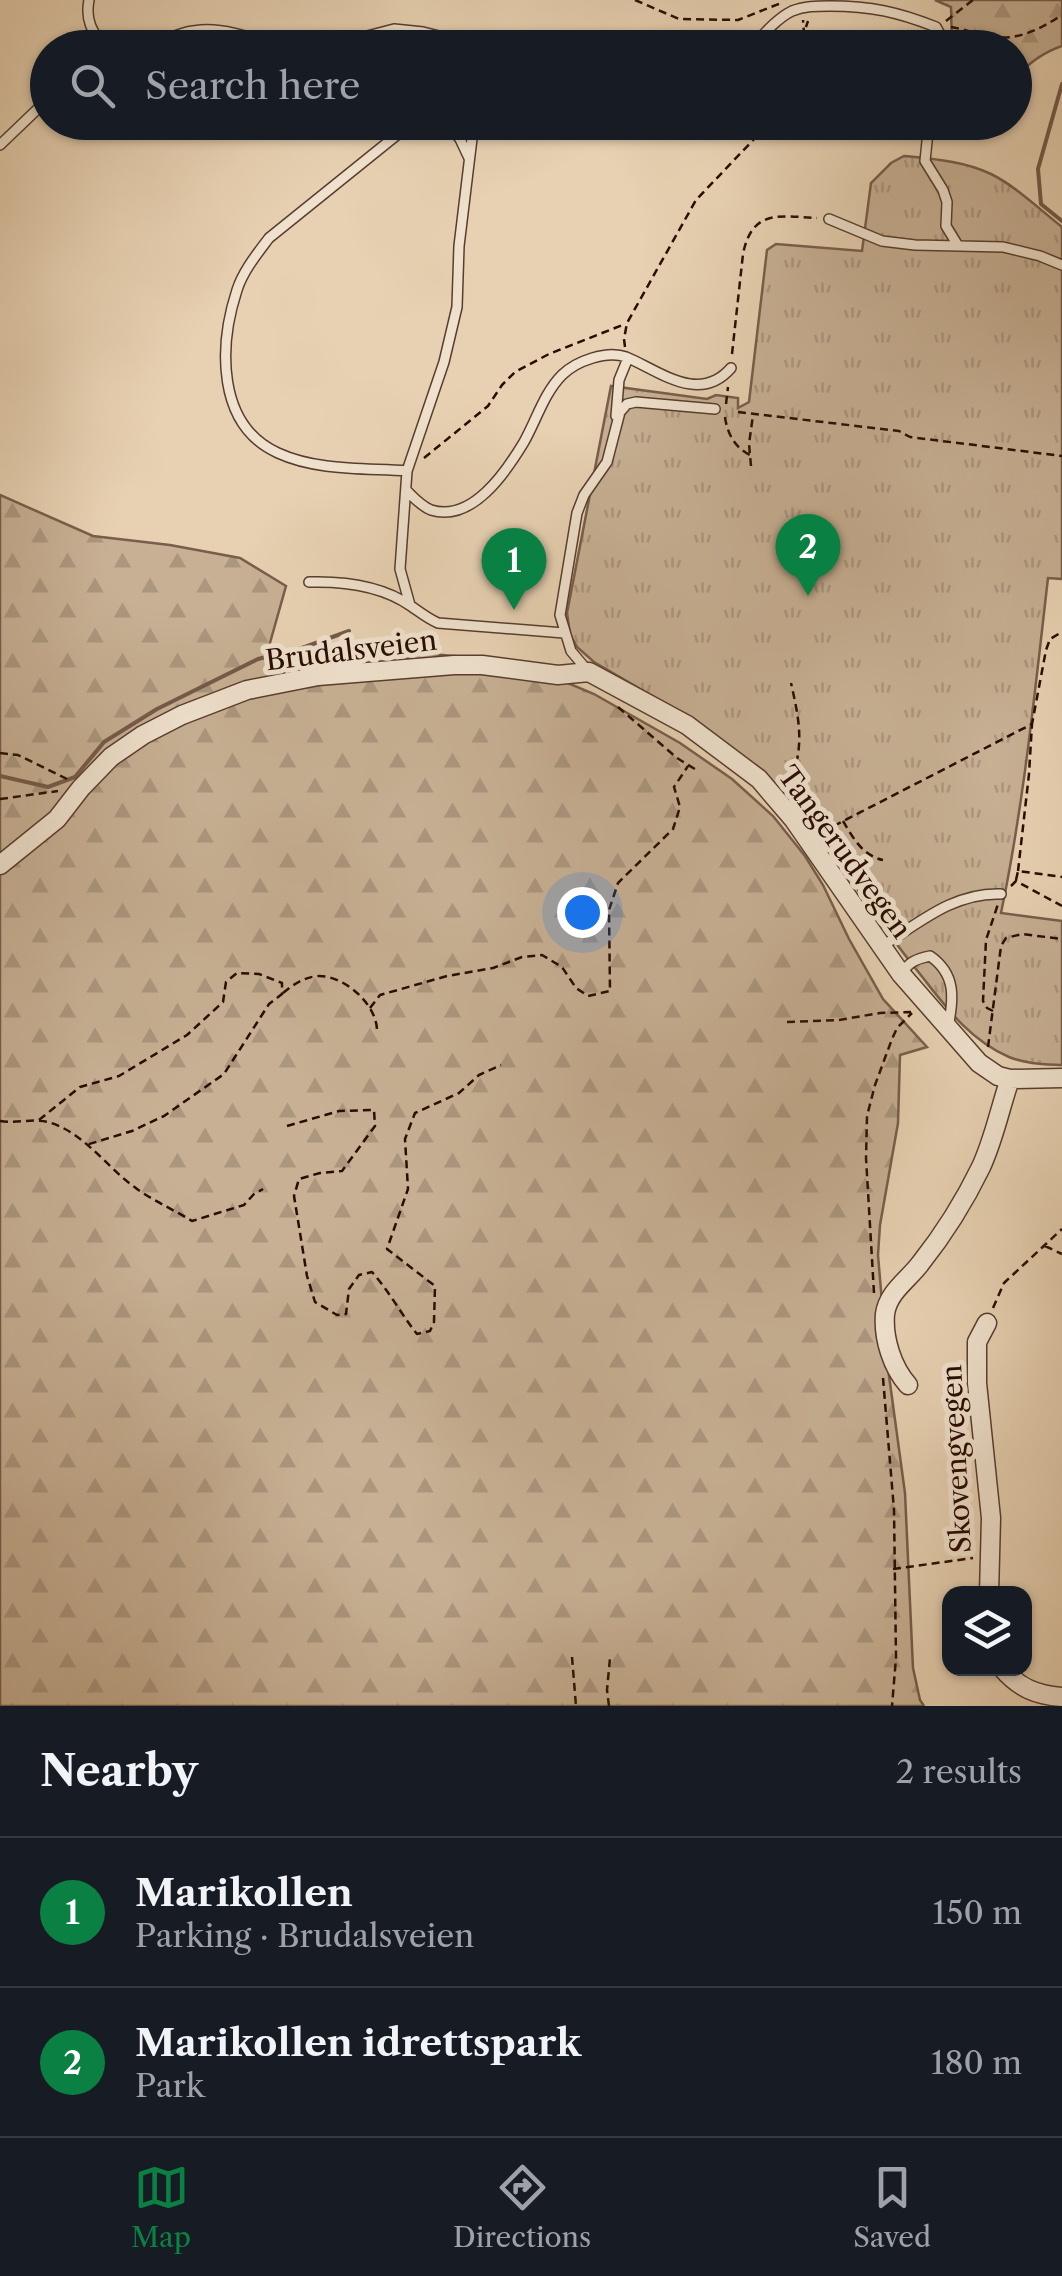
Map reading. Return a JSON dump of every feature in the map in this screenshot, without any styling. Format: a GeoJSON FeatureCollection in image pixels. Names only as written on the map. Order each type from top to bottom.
{"type":"FeatureCollection","features":[{"type":"Feature","properties":{"kind":"street","name":"Brudalsveien"},"geometry":{"type":"LineString","coordinates":[[0,865],[57,819],[111,757],[182,715],[247,690],[318,676],[454,665],[558,675],[589,672]]}},
{"type":"Feature","properties":{"kind":"street","name":"Tangerudvegen"},"geometry":{"type":"LineString","coordinates":[[589,672],[687,725],[759,779],[781,804],[901,974],[979,1064],[1010,1080],[1062,1078]]}},
{"type":"Feature","properties":{"kind":"street"},"geometry":{"type":"LineString","coordinates":[[908,1385],[898,1374],[889,1349],[885,1314],[889,1301],[948,1224],[980,1168],[1010,1080]]}},
{"type":"Feature","properties":{"kind":"street","name":"Skovengvegen"},"geometry":{"type":"LineString","coordinates":[[987,1323],[977,1342],[977,1383],[992,1518],[989,1586]]}},
{"type":"Feature","properties":{"kind":"street"},"geometry":{"type":"LineString","coordinates":[[1008,1676],[1014,1683],[1042,1695],[1062,1697]]}},
{"type":"Feature","properties":{"kind":"lane"},"geometry":{"type":"LineString","coordinates":[[89,0],[86,13],[91,30]]}},
{"type":"Feature","properties":{"kind":"lane"},"geometry":{"type":"LineString","coordinates":[[770,30],[788,13],[802,8],[865,6],[904,15],[938,30]]}},
{"type":"Feature","properties":{"kind":"lane"},"geometry":{"type":"LineString","coordinates":[[0,145],[30,117]]}},
{"type":"Feature","properties":{"kind":"lane"},"geometry":{"type":"LineString","coordinates":[[391,140],[269,238],[254,257],[238,288],[229,322],[225,376],[234,411],[254,436],[276,452],[312,464],[407,472]]}},
{"type":"Feature","properties":{"kind":"lane"},"geometry":{"type":"LineString","coordinates":[[460,140],[469,158]]}},
{"type":"Feature","properties":{"kind":"lane"},"geometry":{"type":"LineString","coordinates":[[410,606],[400,569],[407,472],[444,362],[457,307],[459,246],[472,140]]}},
{"type":"Feature","properties":{"kind":"lane"},"geometry":{"type":"LineString","coordinates":[[927,140],[925,161],[943,190],[946,226],[956,244]]}},
{"type":"Feature","properties":{"kind":"lane"},"geometry":{"type":"LineString","coordinates":[[829,219],[882,241],[1003,247],[1062,266]]}},
{"type":"Feature","properties":{"kind":"lane"},"geometry":{"type":"LineString","coordinates":[[406,491],[432,510],[449,512],[467,507],[482,496],[522,444],[560,377],[582,362],[615,355],[660,376],[704,384],[716,381],[730,368]]}},
{"type":"Feature","properties":{"kind":"lane"},"geometry":{"type":"LineString","coordinates":[[616,428],[619,380],[628,358]]}},
{"type":"Feature","properties":{"kind":"lane"},"geometry":{"type":"LineString","coordinates":[[589,672],[571,651],[560,615],[577,513],[584,495],[607,462],[620,412],[632,403],[715,410]]}},
{"type":"Feature","properties":{"kind":"lane"},"geometry":{"type":"LineString","coordinates":[[309,582],[341,581],[378,590],[438,623],[564,633]]}},
{"type":"Feature","properties":{"kind":"lane"},"geometry":{"type":"LineString","coordinates":[[881,948],[954,901],[1001,894]]}},
{"type":"Feature","properties":{"kind":"lane","name":"Tangerudvegen"},"geometry":{"type":"LineString","coordinates":[[901,974],[908,963],[919,958],[930,956],[942,964],[951,989],[948,1030]]}},
{"type":"Feature","properties":{"kind":"path"},"geometry":{"type":"LineString","coordinates":[[635,0],[679,18],[738,20],[786,1],[802,8],[809,22],[805,30]]}},
{"type":"Feature","properties":{"kind":"path"},"geometry":{"type":"LineString","coordinates":[[936,27],[974,0]]}},
{"type":"Feature","properties":{"kind":"path"},"geometry":{"type":"LineString","coordinates":[[1032,32],[1062,15]]}},
{"type":"Feature","properties":{"kind":"path"},"geometry":{"type":"LineString","coordinates":[[936,27],[963,30]]}},
{"type":"Feature","properties":{"kind":"path"},"geometry":{"type":"LineString","coordinates":[[628,358],[624,339],[627,324],[696,200],[753,140]]}},
{"type":"Feature","properties":{"kind":"path"},"geometry":{"type":"LineString","coordinates":[[750,455],[737,446],[726,424],[746,238],[753,226],[776,216],[829,219]]}},
{"type":"Feature","properties":{"kind":"path"},"geometry":{"type":"LineString","coordinates":[[407,472],[488,406],[502,385],[528,363],[627,324]]}},
{"type":"Feature","properties":{"kind":"path"},"geometry":{"type":"LineString","coordinates":[[738,412],[1062,456]]}},
{"type":"Feature","properties":{"kind":"path"},"geometry":{"type":"LineString","coordinates":[[751,466],[749,444],[754,414]]}},
{"type":"Feature","properties":{"kind":"path"},"geometry":{"type":"LineString","coordinates":[[993,1011],[984,1001],[986,940],[1001,894],[1016,881],[1032,724],[1046,650],[1050,639],[1062,632]]}},
{"type":"Feature","properties":{"kind":"path"},"geometry":{"type":"LineString","coordinates":[[781,804],[800,744],[791,682]]}},
{"type":"Feature","properties":{"kind":"path"},"geometry":{"type":"LineString","coordinates":[[617,707],[698,770]]}},
{"type":"Feature","properties":{"kind":"path"},"geometry":{"type":"LineString","coordinates":[[807,840],[1032,724]]}},
{"type":"Feature","properties":{"kind":"path"},"geometry":{"type":"LineString","coordinates":[[0,753],[18,755],[64,777]]}},
{"type":"Feature","properties":{"kind":"path"},"geometry":{"type":"LineString","coordinates":[[370,1008],[380,995],[542,955],[562,967],[576,988],[588,996],[610,992],[609,910],[618,883],[673,829],[680,807],[674,786],[688,766]]}},
{"type":"Feature","properties":{"kind":"path"},"geometry":{"type":"LineString","coordinates":[[0,800],[81,788]]}},
{"type":"Feature","properties":{"kind":"path"},"geometry":{"type":"LineString","coordinates":[[842,820],[868,855],[883,860]]}},
{"type":"Feature","properties":{"kind":"path"},"geometry":{"type":"LineString","coordinates":[[1018,872],[1062,877]]}},
{"type":"Feature","properties":{"kind":"path"},"geometry":{"type":"LineString","coordinates":[[1016,881],[1060,903]]}},
{"type":"Feature","properties":{"kind":"path"},"geometry":{"type":"LineString","coordinates":[[979,1064],[988,1048],[1001,946],[1006,938],[1022,934],[1062,939]]}},
{"type":"Feature","properties":{"kind":"path"},"geometry":{"type":"LineString","coordinates":[[39,1120],[80,1087],[119,1076],[186,1034],[223,1002],[226,982],[237,973],[259,974],[282,983],[282,994]]}},
{"type":"Feature","properties":{"kind":"path"},"geometry":{"type":"LineString","coordinates":[[86,1145],[164,1116],[224,1074],[269,1004],[296,982],[314,976],[328,977],[348,986],[370,1008],[377,1020],[376,1032]]}},
{"type":"Feature","properties":{"kind":"path"},"geometry":{"type":"LineString","coordinates":[[786,1022],[912,1012],[892,1039],[867,1116],[874,1306]]}},
{"type":"Feature","properties":{"kind":"path"},"geometry":{"type":"LineString","coordinates":[[287,1126],[339,1112],[374,1110],[374,1126],[342,1171],[300,1179],[294,1196],[306,1276],[315,1302],[338,1315],[346,1314],[349,1288],[359,1275],[372,1272],[417,1334],[430,1331],[435,1286],[387,1249],[408,1189],[405,1139],[415,1113],[459,1093],[479,1075],[501,1065]]}},
{"type":"Feature","properties":{"kind":"path"},"geometry":{"type":"LineString","coordinates":[[0,1121],[39,1120],[62,1128],[137,1189],[192,1221],[244,1205],[263,1189]]}},
{"type":"Feature","properties":{"kind":"path"},"geometry":{"type":"LineString","coordinates":[[987,1323],[1004,1282],[1062,1229]]}},
{"type":"Feature","properties":{"kind":"path"},"geometry":{"type":"LineString","coordinates":[[1044,1246],[1062,1254]]}},
{"type":"Feature","properties":{"kind":"path"},"geometry":{"type":"LineString","coordinates":[[882,1375],[894,1510],[896,1658],[892,1706]]}},
{"type":"Feature","properties":{"kind":"path"},"geometry":{"type":"LineString","coordinates":[[893,1569],[989,1555]]}},
{"type":"Feature","properties":{"kind":"path"},"geometry":{"type":"LineString","coordinates":[[572,1657],[576,1706]]}},
{"type":"Feature","properties":{"kind":"path"},"geometry":{"type":"LineString","coordinates":[[609,1706],[610,1658]]}},
{"type":"Feature","properties":{"kind":"green space"},"geometry":{"type":"Polygon","coordinates":[[[935,0],[1062,0],[1062,46],[1032,62],[1032,30],[952,30],[951,7],[935,0]]]}},
{"type":"Feature","properties":{"kind":"green space"},"geometry":{"type":"Polygon","coordinates":[[[904,156],[959,163],[991,174],[1062,227],[1062,579],[1048,578],[1023,788],[1001,913],[1062,921],[1062,1065],[1009,1057],[970,1032],[910,962],[847,874],[841,878],[690,718],[594,662],[577,647],[570,634],[567,613],[611,386],[707,399],[716,395],[738,398],[738,408],[749,402],[767,250],[776,244],[862,251],[871,183],[904,156]]]}},
{"type":"Feature","properties":{"kind":"green space"},"geometry":{"type":"Polygon","coordinates":[[[0,495],[93,536],[240,558],[286,586],[268,650],[368,674],[421,653],[497,660],[594,694],[680,743],[732,779],[773,816],[805,856],[883,999],[927,1047],[900,1055],[898,1123],[878,1255],[887,1361],[905,1493],[913,1668],[924,1706],[0,1706],[0,495]]]}},
{"type":"Feature","properties":{"kind":"waterway"},"geometry":{"type":"LineString","coordinates":[[1062,84],[1038,169],[1041,204],[1062,221]]}},
{"type":"Feature","properties":{"kind":"waterway"},"geometry":{"type":"LineString","coordinates":[[0,776],[48,787],[75,777],[104,742],[157,709],[258,659],[349,631]]}},
{"type":"Feature","properties":{"kind":"place","name":"Marikollen idrettspark"},"geometry":{"type":"Point","coordinates":[808,596]}},
{"type":"Feature","properties":{"kind":"place","name":"Marikollen"},"geometry":{"type":"Point","coordinates":[514,610]}}]}
